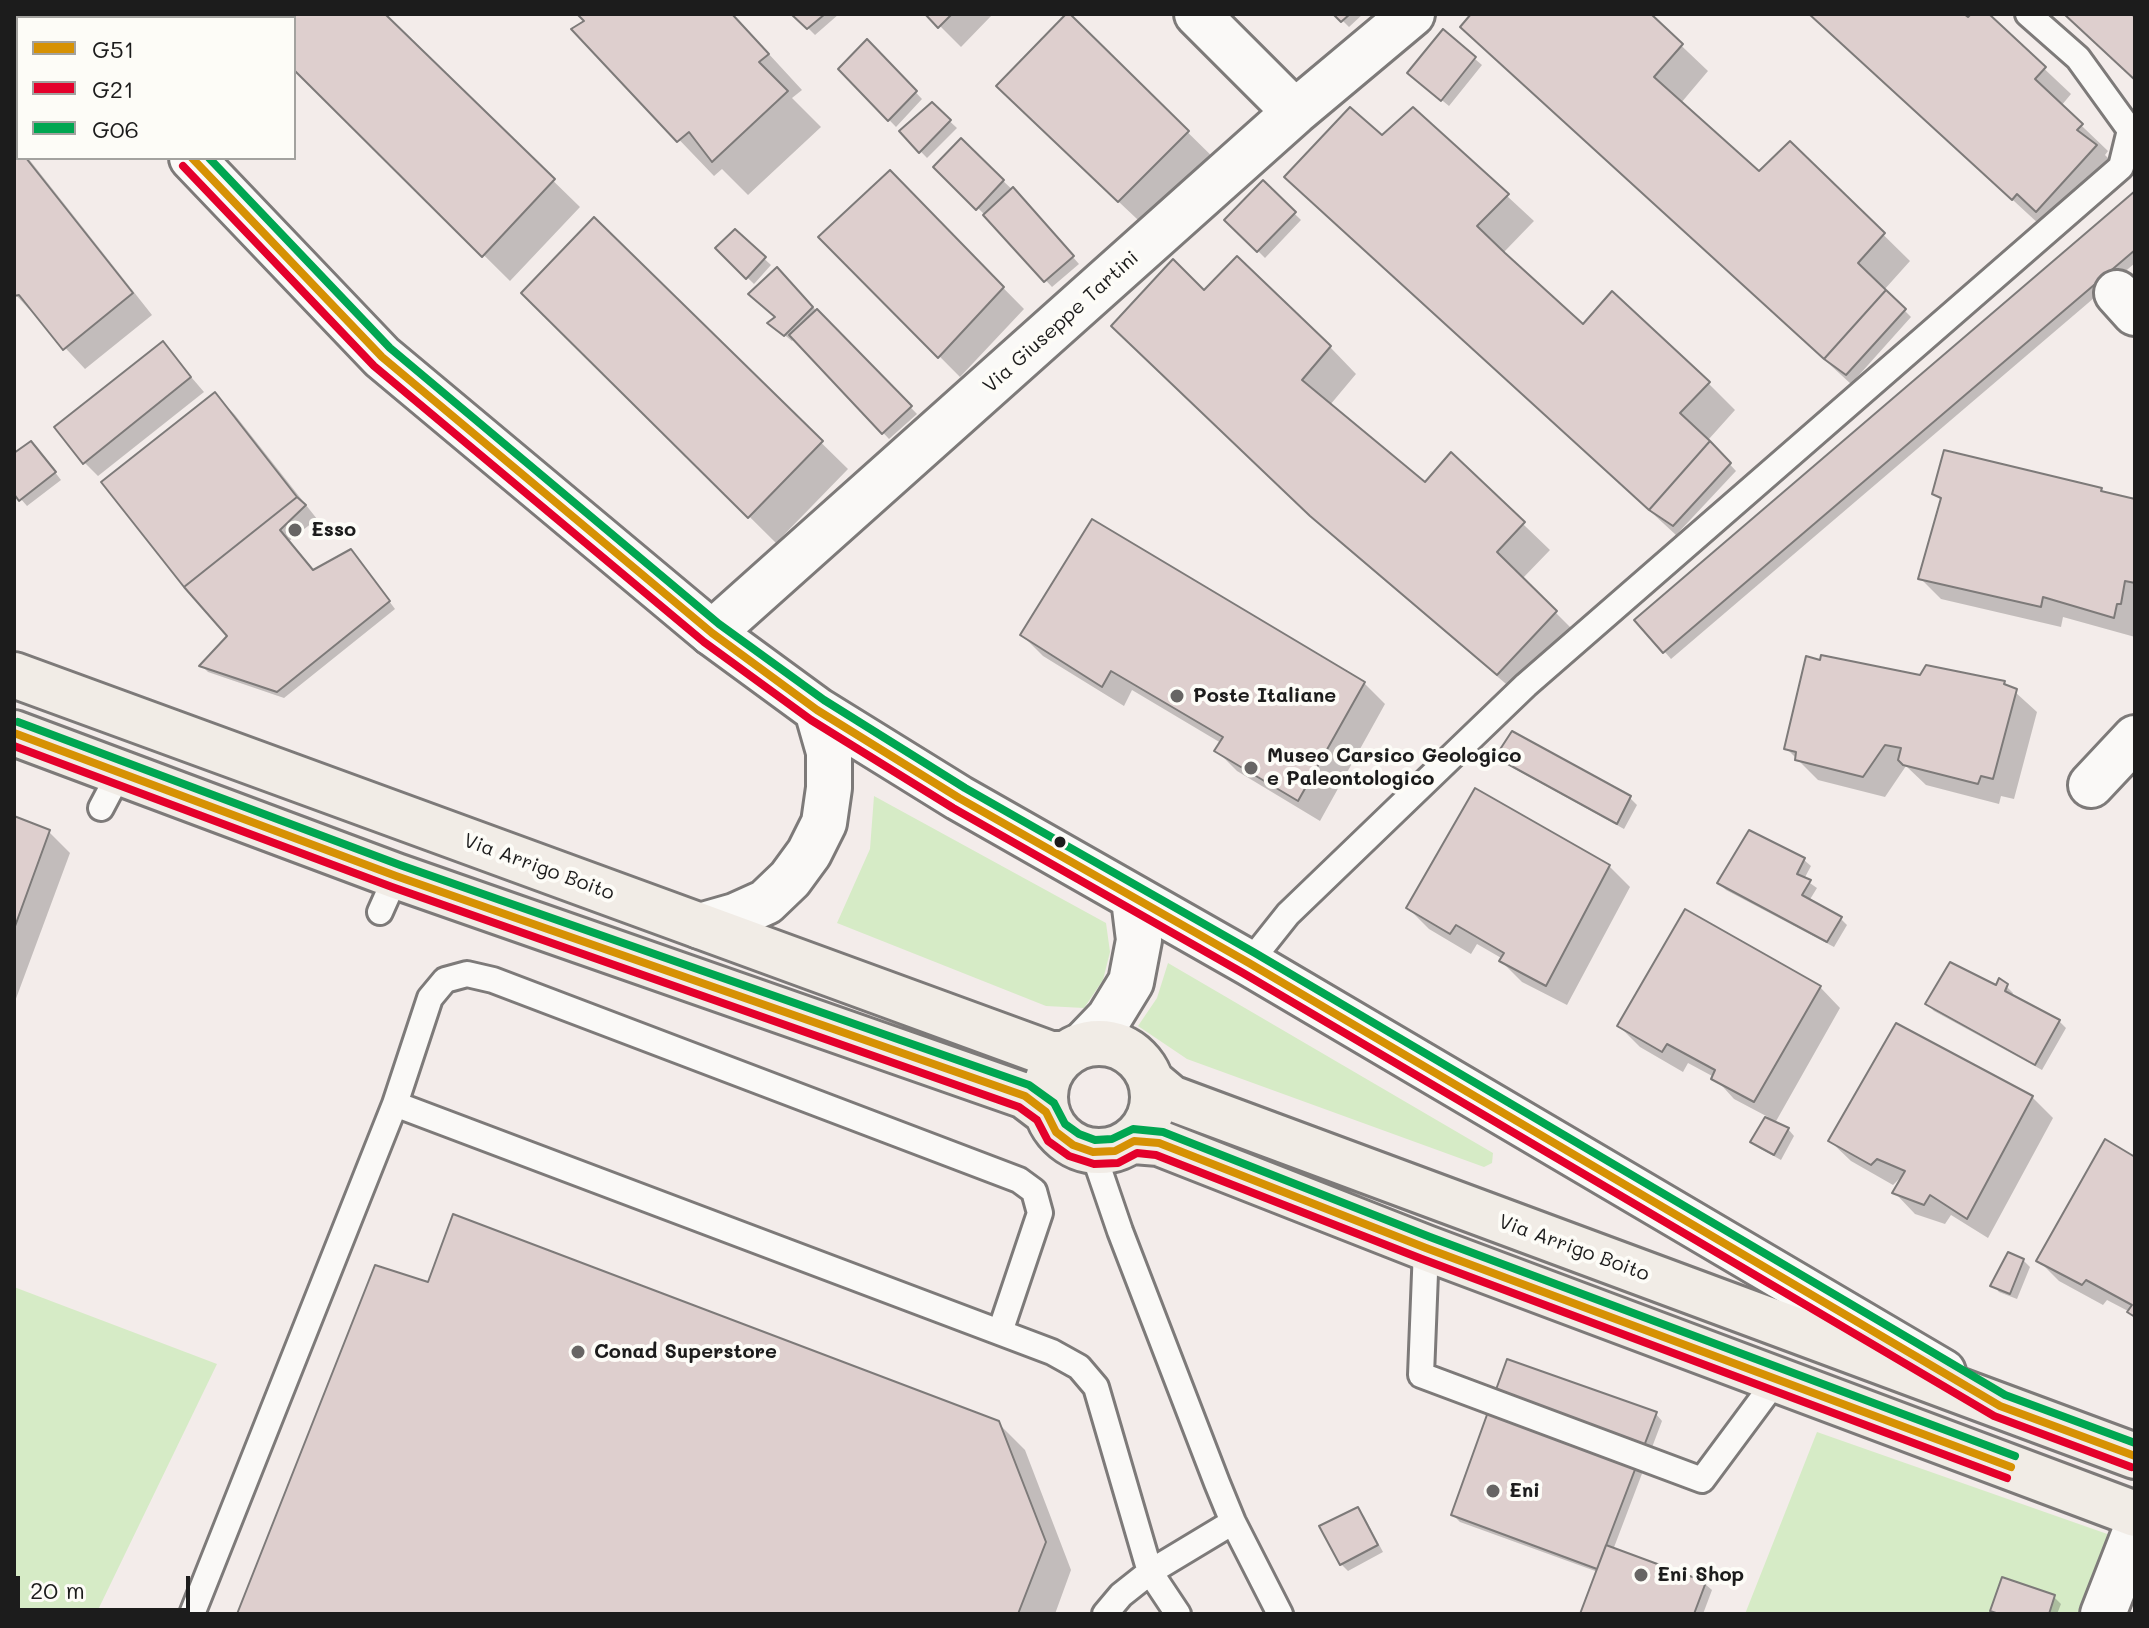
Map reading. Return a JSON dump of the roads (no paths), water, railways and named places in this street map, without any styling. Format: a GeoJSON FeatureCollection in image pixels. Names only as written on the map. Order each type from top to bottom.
{"type":"FeatureCollection","features":[{"type":"Feature","properties":{"kind":"main road"},"geometry":{"type":"LineString","coordinates":[[1197,14],[1295,112]]}},
{"type":"Feature","properties":{"kind":"main road","name":"Via Giuseppe Tartini"},"geometry":{"type":"LineString","coordinates":[[712,633],[1295,112],[1412,14]]}},
{"type":"Feature","properties":{"kind":"main road"},"geometry":{"type":"LineString","coordinates":[[194,160],[382,357],[712,633],[817,710],[959,798],[1249,963],[2000,1406]]}},
{"type":"Feature","properties":{"kind":"main road","name":"Via Arrigo Boito"},"geometry":{"type":"LineString","coordinates":[[14,675],[1050,1054],[1075,1049]]}},
{"type":"Feature","properties":{"kind":"main road"},"geometry":{"type":"LineString","coordinates":[[700,926],[735,916],[766,902],[790,879],[809,853],[824,823],[829,788],[829,752],[817,710]]}},
{"type":"Feature","properties":{"kind":"main road"},"geometry":{"type":"LineString","coordinates":[[14,733],[111,790],[388,894],[1025,1096],[1046,1112]]}},
{"type":"Feature","properties":{"kind":"main road"},"geometry":{"type":"LineString","coordinates":[[2091,785],[2135,738]]}},
{"type":"Feature","properties":{"kind":"main road"},"geometry":{"type":"LineString","coordinates":[[1134,899],[1139,940],[1131,982],[1109,1018],[1051,1070],[1044,1092],[1046,1112],[1056,1132],[1073,1145],[1159,1143],[1426,1248],[2135,1514]]}},
{"type":"Feature","properties":{"kind":"main road"},"geometry":{"type":"LineString","coordinates":[[1075,1049],[1106,1043],[1126,1049],[1143,1063],[1152,1082],[1154,1103],[1148,1124],[1114,1146]]}},
{"type":"Feature","properties":{"kind":"main road","name":"Via Arrigo Boito"},"geometry":{"type":"LineString","coordinates":[[1152,1082],[1171,1098],[2135,1456]]}},
{"type":"Feature","properties":{"kind":"main road"},"geometry":{"type":"LineString","coordinates":[[2103,1614],[2135,1532]]}},
{"type":"Feature","properties":{"kind":"lane"},"geometry":{"type":"LineString","coordinates":[[1249,963],[1288,914],[1526,685],[2121,167],[2130,130],[2078,58],[2028,14]]}},
{"type":"Feature","properties":{"kind":"lane"},"geometry":{"type":"LineString","coordinates":[[192,1614],[395,1104],[430,998],[445,980],[467,974],[493,980],[1019,1180],[1034,1191],[1040,1213],[1000,1332]]}},
{"type":"Feature","properties":{"kind":"lane"},"geometry":{"type":"LineString","coordinates":[[395,1104],[1000,1332],[1052,1352],[1079,1367],[1096,1387],[1150,1572],[1178,1614]]}},
{"type":"Feature","properties":{"kind":"lane"},"geometry":{"type":"LineString","coordinates":[[1114,1146],[1120,1231],[1233,1522],[1280,1614]]}},
{"type":"Feature","properties":{"kind":"lane"},"geometry":{"type":"LineString","coordinates":[[1426,1248],[1421,1375],[1433,1380],[1702,1480],[1777,1379]]}},
{"type":"Feature","properties":{"kind":"lane"},"geometry":{"type":"LineString","coordinates":[[1105,1614],[1121,1595],[1150,1572],[1233,1522]]}},
{"type":"Feature","properties":{"kind":"place","name":"Esso"},"geometry":{"type":"Point","coordinates":[295,530]}},
{"type":"Feature","properties":{"kind":"place","name":"Poste Italiane"},"geometry":{"type":"Point","coordinates":[1177,696]}},
{"type":"Feature","properties":{"kind":"place","name":"Museo Carsico Geologico e Paleontologico"},"geometry":{"type":"Point","coordinates":[1251,768]}},
{"type":"Feature","properties":{"kind":"place","name":"Conad Superstore"},"geometry":{"type":"Point","coordinates":[578,1352]}},
{"type":"Feature","properties":{"kind":"place","name":"Eni"},"geometry":{"type":"Point","coordinates":[1493,1491]}},
{"type":"Feature","properties":{"kind":"place","name":"Eni Shop"},"geometry":{"type":"Point","coordinates":[1641,1575]}}]}
